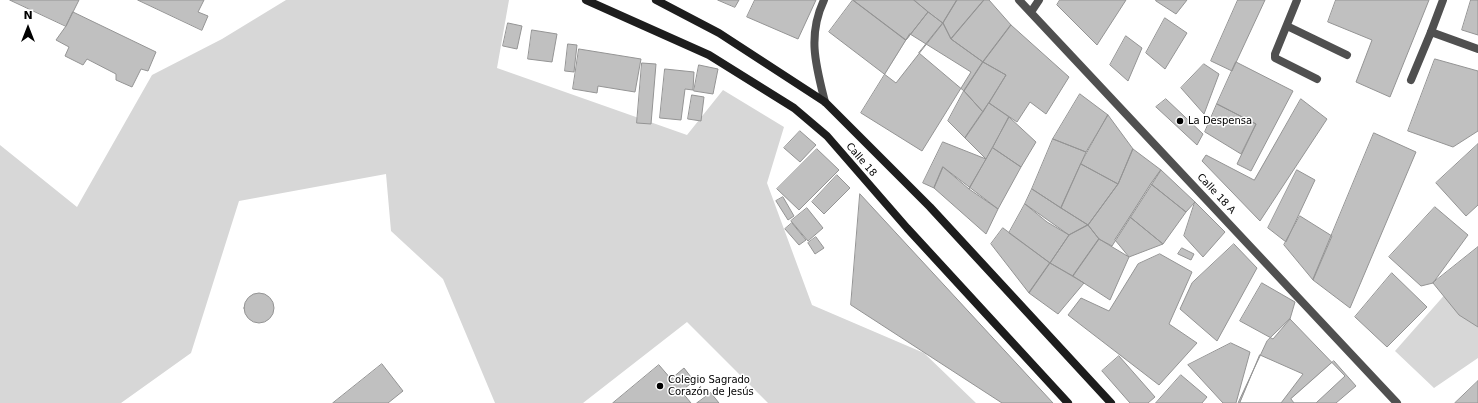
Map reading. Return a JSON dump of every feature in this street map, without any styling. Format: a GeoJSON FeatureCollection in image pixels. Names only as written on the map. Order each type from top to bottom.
{"type":"FeatureCollection","features":[{"type":"Feature","properties":{"kind":"main road","name":"Calle 18"},"geometry":{"type":"LineString","coordinates":[[586,0],[709,55],[794,108],[827,136],[913,234],[1068,403]]}},
{"type":"Feature","properties":{"kind":"main road","name":"Calle 18"},"geometry":{"type":"LineString","coordinates":[[656,0],[719,33],[826,102],[930,206],[1111,403]]}},
{"type":"Feature","properties":{"kind":"street"},"geometry":{"type":"LineString","coordinates":[[824,0],[820,9],[813,40],[816,68],[826,102]]}},
{"type":"Feature","properties":{"kind":"street","name":"Calle 18 A"},"geometry":{"type":"LineString","coordinates":[[1019,0],[1032,12],[1397,403]]}},
{"type":"Feature","properties":{"kind":"street"},"geometry":{"type":"LineString","coordinates":[[1032,12],[1039,0]]}},
{"type":"Feature","properties":{"kind":"street"},"geometry":{"type":"LineString","coordinates":[[1297,0],[1275,54],[1275,58],[1317,79]]}},
{"type":"Feature","properties":{"kind":"street"},"geometry":{"type":"LineString","coordinates":[[1411,80],[1444,0]]}},
{"type":"Feature","properties":{"kind":"street"},"geometry":{"type":"LineString","coordinates":[[1286,26],[1347,55]]}},
{"type":"Feature","properties":{"kind":"street"},"geometry":{"type":"LineString","coordinates":[[1431,32],[1478,49]]}},
{"type":"Feature","properties":{"kind":"shaded area"},"geometry":{"type":"Polygon","coordinates":[[[286,0],[509,0],[497,68],[687,135],[723,90],[784,127],[767,183],[812,305],[924,353],[976,403],[768,403],[687,322],[583,403],[495,403],[443,279],[391,231],[386,174],[239,201],[191,353],[121,403],[0,403],[0,145],[77,207],[152,75],[222,39],[286,0]]]}},
{"type":"Feature","properties":{"kind":"shaded area"},"geometry":{"type":"Polygon","coordinates":[[[1478,257],[1478,358],[1434,388],[1395,351],[1478,257]]]}},
{"type":"Feature","properties":{"kind":"building"},"geometry":{"type":"Polygon","coordinates":[[[10,0],[79,0],[66,26],[10,0]]]}},
{"type":"Feature","properties":{"kind":"building"},"geometry":{"type":"Polygon","coordinates":[[[138,0],[204,0],[198,12],[208,16],[202,30],[138,0]]]}},
{"type":"Feature","properties":{"kind":"building"},"geometry":{"type":"Polygon","coordinates":[[[718,0],[739,0],[735,7],[718,0]]]}},
{"type":"Feature","properties":{"kind":"building"},"geometry":{"type":"Polygon","coordinates":[[[755,0],[816,0],[798,39],[747,17],[755,0]]]}},
{"type":"Feature","properties":{"kind":"building"},"geometry":{"type":"Polygon","coordinates":[[[853,0],[914,0],[928,12],[906,40],[853,0]]]}},
{"type":"Feature","properties":{"kind":"building"},"geometry":{"type":"Polygon","coordinates":[[[853,0],[906,40],[928,12],[943,23],[896,83],[829,32],[853,0]]]}},
{"type":"Feature","properties":{"kind":"building"},"geometry":{"type":"Polygon","coordinates":[[[914,0],[957,0],[943,23],[914,0]]]}},
{"type":"Feature","properties":{"kind":"building"},"geometry":{"type":"Polygon","coordinates":[[[957,0],[984,0],[951,39],[943,23],[957,0]]]}},
{"type":"Feature","properties":{"kind":"building"},"geometry":{"type":"Polygon","coordinates":[[[984,0],[989,0],[1011,25],[983,62],[951,39],[984,0]]]}},
{"type":"Feature","properties":{"kind":"building"},"geometry":{"type":"Polygon","coordinates":[[[1060,0],[1126,0],[1097,45],[1057,5],[1060,0]]]}},
{"type":"Feature","properties":{"kind":"building"},"geometry":{"type":"Polygon","coordinates":[[[1156,0],[1187,0],[1176,14],[1156,0]]]}},
{"type":"Feature","properties":{"kind":"building"},"geometry":{"type":"Polygon","coordinates":[[[1238,0],[1265,0],[1232,71],[1211,61],[1238,0]]]}},
{"type":"Feature","properties":{"kind":"building"},"geometry":{"type":"Polygon","coordinates":[[[1336,0],[1429,0],[1390,97],[1356,82],[1372,40],[1328,22],[1336,0]]]}},
{"type":"Feature","properties":{"kind":"building"},"geometry":{"type":"Polygon","coordinates":[[[1471,0],[1478,0],[1478,35],[1462,30],[1471,0]]]}},
{"type":"Feature","properties":{"kind":"building"},"geometry":{"type":"Polygon","coordinates":[[[73,12],[156,52],[148,71],[141,69],[132,87],[116,80],[116,74],[87,59],[83,65],[65,56],[69,47],[56,40],[66,26],[73,12]]]}},
{"type":"Feature","properties":{"kind":"building"},"geometry":{"type":"Polygon","coordinates":[[[1165,18],[1187,33],[1165,69],[1146,53],[1165,18]]]}},
{"type":"Feature","properties":{"kind":"building"},"geometry":{"type":"Polygon","coordinates":[[[508,23],[522,26],[517,49],[503,46],[508,23]]]}},
{"type":"Feature","properties":{"kind":"building"},"geometry":{"type":"Polygon","coordinates":[[[943,23],[951,39],[983,62],[964,91],[919,53],[943,23]]]}},
{"type":"Feature","properties":{"kind":"building"},"geometry":{"type":"Polygon","coordinates":[[[1011,25],[1069,77],[1046,114],[1030,102],[1017,122],[989,103],[1006,75],[983,62],[1011,25]]]}},
{"type":"Feature","properties":{"kind":"building"},"geometry":{"type":"Polygon","coordinates":[[[532,30],[557,34],[552,62],[528,59],[532,30]]]}},
{"type":"Feature","properties":{"kind":"building"},"geometry":{"type":"Polygon","coordinates":[[[910,34],[971,72],[922,151],[861,113],[910,34]]]}},
{"type":"Feature","properties":{"kind":"building"},"geometry":{"type":"Polygon","coordinates":[[[1126,36],[1142,48],[1128,81],[1110,65],[1126,36]]]}},
{"type":"Feature","properties":{"kind":"building"},"geometry":{"type":"Polygon","coordinates":[[[568,44],[577,45],[574,72],[565,71],[568,44]]]}},
{"type":"Feature","properties":{"kind":"building"},"geometry":{"type":"Polygon","coordinates":[[[579,49],[641,59],[635,92],[598,86],[597,93],[573,89],[579,49]]]}},
{"type":"Feature","properties":{"kind":"building"},"geometry":{"type":"Polygon","coordinates":[[[1435,59],[1478,71],[1478,131],[1453,147],[1408,131],[1435,59]]]}},
{"type":"Feature","properties":{"kind":"building"},"geometry":{"type":"Polygon","coordinates":[[[983,62],[1006,75],[983,112],[964,91],[983,62]]]}},
{"type":"Feature","properties":{"kind":"building"},"geometry":{"type":"Polygon","coordinates":[[[1236,62],[1293,91],[1251,171],[1237,164],[1256,124],[1217,104],[1236,62]]]}},
{"type":"Feature","properties":{"kind":"building"},"geometry":{"type":"Polygon","coordinates":[[[642,63],[656,64],[651,124],[637,123],[642,63]]]}},
{"type":"Feature","properties":{"kind":"building"},"geometry":{"type":"Polygon","coordinates":[[[1204,64],[1219,74],[1204,114],[1181,88],[1204,64]]]}},
{"type":"Feature","properties":{"kind":"building"},"geometry":{"type":"Polygon","coordinates":[[[699,65],[718,69],[713,94],[694,91],[699,65]]]}},
{"type":"Feature","properties":{"kind":"building"},"geometry":{"type":"Polygon","coordinates":[[[665,69],[694,72],[693,90],[685,89],[681,120],[660,118],[665,69]]]}},
{"type":"Feature","properties":{"kind":"building"},"geometry":{"type":"Polygon","coordinates":[[[964,91],[983,112],[965,138],[948,121],[964,91]]]}},
{"type":"Feature","properties":{"kind":"building"},"geometry":{"type":"Polygon","coordinates":[[[1080,94],[1108,115],[1086,152],[1053,139],[1080,94]]]}},
{"type":"Feature","properties":{"kind":"building"},"geometry":{"type":"Polygon","coordinates":[[[692,95],[704,97],[701,121],[688,119],[692,95]]]}},
{"type":"Feature","properties":{"kind":"building"},"geometry":{"type":"Polygon","coordinates":[[[1166,99],[1203,134],[1197,145],[1156,107],[1166,99]]]}},
{"type":"Feature","properties":{"kind":"building"},"geometry":{"type":"Polygon","coordinates":[[[1301,99],[1327,119],[1260,221],[1202,161],[1206,155],[1254,180],[1301,99]]]}},
{"type":"Feature","properties":{"kind":"building"},"geometry":{"type":"Polygon","coordinates":[[[989,103],[1009,117],[986,159],[965,138],[989,103]]]}},
{"type":"Feature","properties":{"kind":"building"},"geometry":{"type":"Polygon","coordinates":[[[1217,104],[1256,124],[1241,154],[1205,132],[1217,104]]]}},
{"type":"Feature","properties":{"kind":"building"},"geometry":{"type":"Polygon","coordinates":[[[1108,115],[1133,149],[1118,184],[1081,164],[1108,115]]]}},
{"type":"Feature","properties":{"kind":"building"},"geometry":{"type":"Polygon","coordinates":[[[1009,117],[1036,142],[1021,167],[993,148],[1009,117]]]}},
{"type":"Feature","properties":{"kind":"building"},"geometry":{"type":"Polygon","coordinates":[[[800,131],[816,145],[800,162],[784,148],[800,131]]]}},
{"type":"Feature","properties":{"kind":"building"},"geometry":{"type":"Polygon","coordinates":[[[1374,133],[1416,152],[1350,308],[1313,280],[1374,133]]]}},
{"type":"Feature","properties":{"kind":"building"},"geometry":{"type":"Polygon","coordinates":[[[1053,139],[1086,152],[1061,208],[1032,189],[1053,139]]]}},
{"type":"Feature","properties":{"kind":"building"},"geometry":{"type":"Polygon","coordinates":[[[943,142],[986,159],[969,189],[943,167],[934,188],[923,183],[943,142]]]}},
{"type":"Feature","properties":{"kind":"building"},"geometry":{"type":"Polygon","coordinates":[[[1478,144],[1478,205],[1466,216],[1436,183],[1478,144]]]}},
{"type":"Feature","properties":{"kind":"building"},"geometry":{"type":"Polygon","coordinates":[[[993,148],[1021,167],[998,209],[969,189],[993,148]]]}},
{"type":"Feature","properties":{"kind":"building"},"geometry":{"type":"Polygon","coordinates":[[[817,149],[839,170],[799,210],[777,189],[817,149]]]}},
{"type":"Feature","properties":{"kind":"building"},"geometry":{"type":"Polygon","coordinates":[[[1133,149],[1161,170],[1112,246],[1099,239],[1088,225],[1118,184],[1133,149]]]}},
{"type":"Feature","properties":{"kind":"building"},"geometry":{"type":"Polygon","coordinates":[[[1081,164],[1118,184],[1088,225],[1061,208],[1081,164]]]}},
{"type":"Feature","properties":{"kind":"building"},"geometry":{"type":"Polygon","coordinates":[[[943,167],[998,209],[986,234],[934,188],[943,167]]]}},
{"type":"Feature","properties":{"kind":"building"},"geometry":{"type":"Polygon","coordinates":[[[1161,170],[1195,202],[1186,212],[1151,184],[1161,170]]]}},
{"type":"Feature","properties":{"kind":"building"},"geometry":{"type":"Polygon","coordinates":[[[1297,170],[1315,180],[1286,242],[1268,228],[1297,170]]]}},
{"type":"Feature","properties":{"kind":"building"},"geometry":{"type":"Polygon","coordinates":[[[837,175],[850,188],[824,214],[812,202],[837,175]]]}},
{"type":"Feature","properties":{"kind":"building"},"geometry":{"type":"Polygon","coordinates":[[[1151,184],[1186,212],[1163,244],[1130,217],[1151,184]]]}},
{"type":"Feature","properties":{"kind":"building"},"geometry":{"type":"Polygon","coordinates":[[[1032,189],[1088,225],[1069,235],[1025,204],[1032,189]]]}},
{"type":"Feature","properties":{"kind":"building"},"geometry":{"type":"Polygon","coordinates":[[[860,194],[1053,403],[1002,403],[851,305],[860,194]]]}},
{"type":"Feature","properties":{"kind":"building"},"geometry":{"type":"Polygon","coordinates":[[[783,197],[794,216],[788,220],[776,201],[783,197]]]}},
{"type":"Feature","properties":{"kind":"building"},"geometry":{"type":"Polygon","coordinates":[[[1195,202],[1225,232],[1203,257],[1184,236],[1195,202]]]}},
{"type":"Feature","properties":{"kind":"building"},"geometry":{"type":"Polygon","coordinates":[[[1025,204],[1047,222],[1069,235],[1050,263],[1009,233],[1025,204]]]}},
{"type":"Feature","properties":{"kind":"building"},"geometry":{"type":"Polygon","coordinates":[[[1435,207],[1468,235],[1433,283],[1421,286],[1389,257],[1435,207]]]}},
{"type":"Feature","properties":{"kind":"building"},"geometry":{"type":"Polygon","coordinates":[[[807,208],[823,228],[808,241],[791,221],[807,208]]]}},
{"type":"Feature","properties":{"kind":"building"},"geometry":{"type":"Polygon","coordinates":[[[1300,216],[1332,236],[1313,280],[1284,245],[1300,216]]]}},
{"type":"Feature","properties":{"kind":"building"},"geometry":{"type":"Polygon","coordinates":[[[1130,217],[1163,244],[1129,257],[1115,240],[1130,217]]]}},
{"type":"Feature","properties":{"kind":"building"},"geometry":{"type":"Polygon","coordinates":[[[792,223],[806,240],[799,245],[785,229],[792,223]]]}},
{"type":"Feature","properties":{"kind":"building"},"geometry":{"type":"Polygon","coordinates":[[[1088,225],[1099,239],[1073,276],[1050,263],[1069,235],[1088,225]]]}},
{"type":"Feature","properties":{"kind":"building"},"geometry":{"type":"Polygon","coordinates":[[[1003,228],[1050,263],[1029,293],[991,244],[1003,228]]]}},
{"type":"Feature","properties":{"kind":"building"},"geometry":{"type":"Polygon","coordinates":[[[816,237],[824,248],[815,254],[808,243],[816,237]]]}},
{"type":"Feature","properties":{"kind":"building"},"geometry":{"type":"Polygon","coordinates":[[[1099,239],[1129,257],[1110,300],[1073,276],[1099,239]]]}},
{"type":"Feature","properties":{"kind":"building"},"geometry":{"type":"Polygon","coordinates":[[[1234,244],[1257,268],[1217,341],[1180,309],[1192,283],[1234,244]]]}},
{"type":"Feature","properties":{"kind":"building"},"geometry":{"type":"Polygon","coordinates":[[[1478,247],[1478,327],[1459,315],[1433,283],[1478,247]]]}},
{"type":"Feature","properties":{"kind":"building"},"geometry":{"type":"Polygon","coordinates":[[[1182,248],[1194,254],[1191,260],[1178,254],[1182,248]]]}},
{"type":"Feature","properties":{"kind":"building"},"geometry":{"type":"Polygon","coordinates":[[[1160,254],[1192,272],[1169,324],[1197,343],[1159,385],[1068,315],[1081,298],[1109,311],[1138,264],[1160,254]]]}},
{"type":"Feature","properties":{"kind":"building"},"geometry":{"type":"Polygon","coordinates":[[[1050,263],[1084,283],[1058,314],[1029,293],[1050,263]]]}},
{"type":"Feature","properties":{"kind":"building"},"geometry":{"type":"Polygon","coordinates":[[[1392,273],[1427,307],[1387,347],[1355,317],[1392,273]]]}},
{"type":"Feature","properties":{"kind":"building"},"geometry":{"type":"Polygon","coordinates":[[[1262,283],[1295,302],[1290,319],[1273,339],[1240,321],[1262,283]]]}},
{"type":"Feature","properties":{"kind":"building"},"geometry":{"type":"Polygon","coordinates":[[[259,293],[265,294],[273,302],[273,314],[265,322],[259,323],[253,322],[245,314],[244,308],[245,302],[253,294],[259,293]]]}},
{"type":"Feature","properties":{"kind":"building"},"geometry":{"type":"Polygon","coordinates":[[[1290,319],[1345,376],[1316,403],[1238,403],[1267,341],[1290,319]]]}},
{"type":"Feature","properties":{"kind":"building"},"geometry":{"type":"Polygon","coordinates":[[[1231,343],[1250,352],[1236,403],[1223,403],[1188,365],[1231,343]]]}},
{"type":"Feature","properties":{"kind":"building"},"geometry":{"type":"Polygon","coordinates":[[[1260,355],[1303,374],[1281,403],[1240,403],[1260,355]]]}},
{"type":"Feature","properties":{"kind":"building"},"geometry":{"type":"Polygon","coordinates":[[[1119,356],[1155,397],[1148,403],[1130,403],[1102,371],[1119,356]]]}},
{"type":"Feature","properties":{"kind":"building"},"geometry":{"type":"Polygon","coordinates":[[[1334,361],[1356,386],[1336,403],[1294,403],[1291,399],[1334,361]]]}},
{"type":"Feature","properties":{"kind":"building"},"geometry":{"type":"Polygon","coordinates":[[[382,364],[403,391],[388,403],[333,403],[382,364]]]}},
{"type":"Feature","properties":{"kind":"building","name":"Colegio Sagrado Corazón de Jesús"},"geometry":{"type":"Polygon","coordinates":[[[659,365],[671,379],[684,368],[694,381],[681,391],[691,403],[613,403],[659,365]]]}},
{"type":"Feature","properties":{"kind":"building"},"geometry":{"type":"Polygon","coordinates":[[[1181,375],[1207,397],[1202,403],[1156,403],[1181,375]]]}},
{"type":"Feature","properties":{"kind":"building"},"geometry":{"type":"Polygon","coordinates":[[[1478,381],[1478,403],[1455,403],[1478,381]]]}},
{"type":"Feature","properties":{"kind":"building","name":"Colegio Sagrado Corazón de Jesús"},"geometry":{"type":"Polygon","coordinates":[[[711,393],[719,403],[697,403],[711,393]]]}},
{"type":"Feature","properties":{"kind":"place","name":"La Despensa"},"geometry":{"type":"Point","coordinates":[1180,121]}},
{"type":"Feature","properties":{"kind":"place","name":"Colegio Sagrado Corazón de Jesús"},"geometry":{"type":"Point","coordinates":[660,386]}}]}
